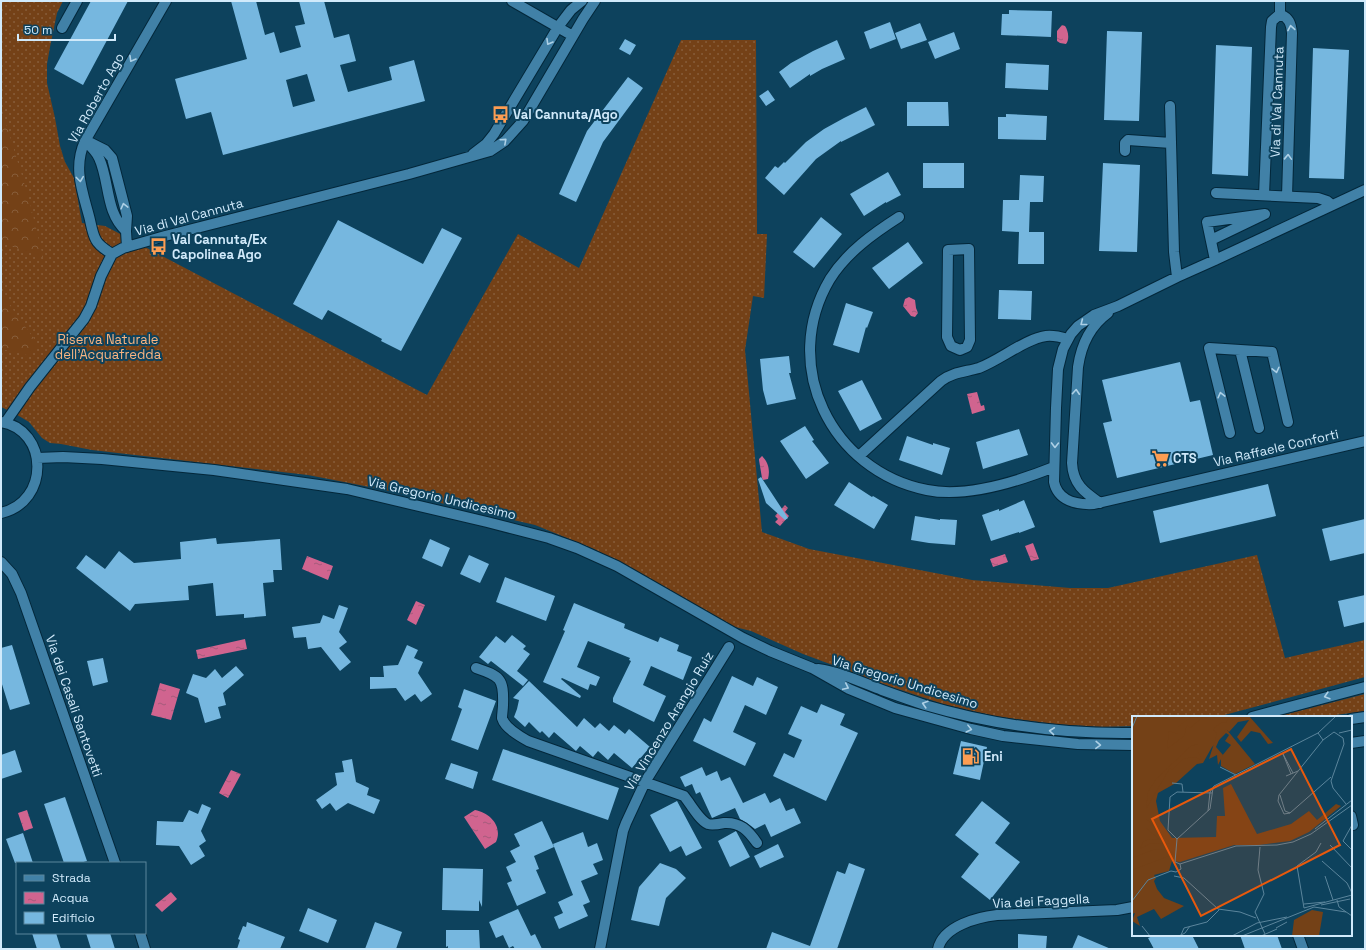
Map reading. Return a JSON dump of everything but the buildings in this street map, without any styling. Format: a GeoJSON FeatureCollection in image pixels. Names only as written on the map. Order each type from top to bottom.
{"type":"FeatureCollection","features":[{"type":"Feature","properties":{"kind":"street"},"geometry":{"type":"LineString","coordinates":[[62,28],[77,1]]}},
{"type":"Feature","properties":{"kind":"street","name":"Via Roberto Ago"},"geometry":{"type":"LineString","coordinates":[[112,254],[96,240],[82,193],[79,160],[85,141],[166,1]]}},
{"type":"Feature","properties":{"kind":"street"},"geometry":{"type":"LineString","coordinates":[[512,1],[573,36]]}},
{"type":"Feature","properties":{"kind":"street","name":"Via di Val Cannuta"},"geometry":{"type":"LineString","coordinates":[[470,156],[486,144],[498,128],[558,27],[571,10],[582,1]]}},
{"type":"Feature","properties":{"kind":"street","name":"Via di Val Cannuta"},"geometry":{"type":"LineString","coordinates":[[112,254],[127,247],[409,174],[493,150],[505,141],[519,126],[595,1]]}},
{"type":"Feature","properties":{"kind":"street","name":"Via di Val Cannuta"},"geometry":{"type":"LineString","coordinates":[[1264,195],[1271,27],[1272,21],[1280,14],[1280,1]]}},
{"type":"Feature","properties":{"kind":"street","name":"Via di Val Cannuta"},"geometry":{"type":"LineString","coordinates":[[1280,14],[1287,18],[1290,22],[1292,33],[1287,196]]}},
{"type":"Feature","properties":{"kind":"street"},"geometry":{"type":"LineString","coordinates":[[1170,106],[1174,252],[1177,277]]}},
{"type":"Feature","properties":{"kind":"street"},"geometry":{"type":"LineString","coordinates":[[1125,150],[1125,143],[1128,140],[1171,143]]}},
{"type":"Feature","properties":{"kind":"street"},"geometry":{"type":"LineString","coordinates":[[85,141],[98,156],[114,215],[119,224],[126,231],[127,247]]}},
{"type":"Feature","properties":{"kind":"street","name":"Via Raffaele Conforti"},"geometry":{"type":"LineString","coordinates":[[1365,190],[1088,319],[1078,326],[1068,339],[1063,349],[1058,369],[1054,467],[1055,487],[1061,496],[1073,502],[1081,504],[1100,503],[1365,441]]}},
{"type":"Feature","properties":{"kind":"street"},"geometry":{"type":"LineString","coordinates":[[1216,193],[1322,199],[1332,206]]}},
{"type":"Feature","properties":{"kind":"street"},"geometry":{"type":"LineString","coordinates":[[1211,240],[1265,214],[1207,222],[1215,260]]}},
{"type":"Feature","properties":{"kind":"street"},"geometry":{"type":"LineString","coordinates":[[899,217],[864,242],[850,255],[835,272],[823,293],[816,313],[810,348],[813,380],[826,416],[835,430],[858,456],[885,475],[903,484],[928,490],[945,492],[997,485],[1037,474],[1054,467]]}},
{"type":"Feature","properties":{"kind":"street"},"geometry":{"type":"LineString","coordinates":[[969,249],[970,340],[967,347],[960,350],[951,346],[947,337],[948,250],[969,249]]}},
{"type":"Feature","properties":{"kind":"street"},"geometry":{"type":"LineString","coordinates":[[1,513],[17,507],[25,500],[32,492],[38,471],[37,458],[30,441],[14,427],[3,423],[84,319],[91,306],[101,276],[112,254]]}},
{"type":"Feature","properties":{"kind":"street","name":"Via Raffaele Conforti"},"geometry":{"type":"LineString","coordinates":[[1100,503],[1087,494],[1076,482],[1072,468],[1078,368],[1082,347],[1091,330],[1099,320],[1118,306]]}},
{"type":"Feature","properties":{"kind":"street"},"geometry":{"type":"LineString","coordinates":[[858,456],[941,381],[950,375],[982,366],[1046,336],[1068,339]]}},
{"type":"Feature","properties":{"kind":"street"},"geometry":{"type":"LineString","coordinates":[[1230,433],[1209,348],[1272,352],[1288,422]]}},
{"type":"Feature","properties":{"kind":"street"},"geometry":{"type":"LineString","coordinates":[[1240,350],[1259,428]]}},
{"type":"Feature","properties":{"kind":"street","name":"Via Gregorio Undicesimo"},"geometry":{"type":"LineString","coordinates":[[37,458],[86,458],[131,461],[305,482],[381,496],[531,533],[568,544],[617,566],[729,631],[770,651],[812,668],[844,686],[879,702],[917,715],[1003,736],[1078,744],[1132,746]]}},
{"type":"Feature","properties":{"kind":"street","name":"Via dei Casali Santovetti"},"geometry":{"type":"LineString","coordinates":[[1,562],[12,574],[21,593],[115,862]]}},
{"type":"Feature","properties":{"kind":"street","name":"Via Vincenzo Arangio Ruiz"},"geometry":{"type":"LineString","coordinates":[[600,949],[626,823],[645,782],[729,647]]}},
{"type":"Feature","properties":{"kind":"street"},"geometry":{"type":"LineString","coordinates":[[476,668],[491,673],[501,682],[503,686],[502,718],[516,734],[528,741],[684,796],[692,805],[698,816],[708,824],[736,824],[748,831],[757,843]]}},
{"type":"Feature","properties":{"kind":"street","name":"Via Gregorio Undicesimo"},"geometry":{"type":"LineString","coordinates":[[812,668],[843,675],[927,705],[997,722],[1059,731],[1132,733]]}},
{"type":"Feature","properties":{"kind":"street"},"geometry":{"type":"LineString","coordinates":[[1256,716],[1365,687]]}},
{"type":"Feature","properties":{"kind":"street"},"geometry":{"type":"LineString","coordinates":[[1352,719],[1365,717]]}},
{"type":"Feature","properties":{"kind":"street"},"geometry":{"type":"LineString","coordinates":[[1352,742],[1365,741]]}},
{"type":"Feature","properties":{"kind":"street","name":"Via dei Faggella"},"geometry":{"type":"LineString","coordinates":[[938,949],[942,941],[951,931],[979,918],[997,915],[1117,910],[1132,907]]}},
{"type":"Feature","properties":{"kind":"street"},"geometry":{"type":"LineString","coordinates":[[140,934],[146,949]]}},
{"type":"Feature","properties":{"kind":"street"},"geometry":{"type":"LineString","coordinates":[[1298,936],[1303,949]]}},
{"type":"Feature","properties":{"kind":"green space","name":"Riserva Naturale dell'Acquafredda"},"geometry":{"type":"Polygon","coordinates":[[[1,1],[63,1],[57,13],[50,47],[47,64],[47,83],[60,146],[65,162],[74,178],[82,223],[105,226],[427,395],[518,234],[579,268],[681,40],[756,40],[757,234],[767,234],[764,298],[753,296],[745,350],[762,532],[809,549],[972,580],[1070,588],[1108,588],[1257,555],[1285,658],[1365,640],[1365,677],[1221,716],[1132,716],[1132,726],[1102,727],[1055,724],[994,716],[943,704],[889,686],[803,654],[751,631],[731,626],[638,572],[594,549],[535,525],[385,490],[308,475],[92,450],[50,443],[42,438],[29,422],[1,407],[1,1]]]}},
{"type":"Feature","properties":{"kind":"green space"},"geometry":{"type":"Polygon","coordinates":[[[1,107],[29,199],[43,257],[1,243],[1,107]]]}},
{"type":"Feature","properties":{"kind":"green space"},"geometry":{"type":"Polygon","coordinates":[[[1,293],[37,343],[31,356],[1,349],[1,293]]]}},
{"type":"Feature","properties":{"kind":"green space"},"geometry":{"type":"Polygon","coordinates":[[[1365,694],[1365,711],[1328,716],[1280,716],[1365,694]]]}},
{"type":"Feature","properties":{"kind":"water"},"geometry":{"type":"Polygon","coordinates":[[[1062,25],[1065,26],[1068,32],[1068,40],[1066,44],[1057,41],[1057,31],[1062,25]]]}},
{"type":"Feature","properties":{"kind":"water"},"geometry":{"type":"Polygon","coordinates":[[[909,297],[915,300],[918,313],[915,317],[911,316],[903,306],[905,299],[909,297]]]}},
{"type":"Feature","properties":{"kind":"water"},"geometry":{"type":"Polygon","coordinates":[[[977,392],[981,406],[984,405],[985,410],[972,414],[967,394],[977,392]]]}},
{"type":"Feature","properties":{"kind":"water"},"geometry":{"type":"Polygon","coordinates":[[[762,456],[768,464],[769,470],[768,479],[763,480],[759,460],[762,456]]]}},
{"type":"Feature","properties":{"kind":"water"},"geometry":{"type":"Polygon","coordinates":[[[785,505],[788,508],[785,512],[789,516],[780,526],[775,522],[778,519],[775,516],[785,505]]]}},
{"type":"Feature","properties":{"kind":"water"},"geometry":{"type":"Polygon","coordinates":[[[1033,543],[1039,559],[1031,561],[1025,546],[1033,543]]]}},
{"type":"Feature","properties":{"kind":"water"},"geometry":{"type":"Polygon","coordinates":[[[1005,554],[1008,562],[993,567],[990,559],[1005,554]]]}},
{"type":"Feature","properties":{"kind":"water"},"geometry":{"type":"Polygon","coordinates":[[[307,556],[333,566],[328,580],[302,569],[307,556]]]}},
{"type":"Feature","properties":{"kind":"water"},"geometry":{"type":"Polygon","coordinates":[[[416,601],[425,605],[416,625],[407,620],[416,601]]]}},
{"type":"Feature","properties":{"kind":"water"},"geometry":{"type":"Polygon","coordinates":[[[245,639],[247,649],[198,659],[196,650],[245,639]]]}},
{"type":"Feature","properties":{"kind":"water"},"geometry":{"type":"Polygon","coordinates":[[[160,683],[180,689],[171,720],[151,715],[160,683]]]}},
{"type":"Feature","properties":{"kind":"water"},"geometry":{"type":"Polygon","coordinates":[[[231,770],[241,774],[228,798],[219,793],[231,770]]]}},
{"type":"Feature","properties":{"kind":"water"},"geometry":{"type":"Polygon","coordinates":[[[27,810],[33,828],[24,831],[18,813],[27,810]]]}},
{"type":"Feature","properties":{"kind":"water"},"geometry":{"type":"Polygon","coordinates":[[[475,810],[490,817],[494,821],[498,831],[496,842],[485,849],[464,817],[475,810]]]}},
{"type":"Feature","properties":{"kind":"water"},"geometry":{"type":"Polygon","coordinates":[[[171,892],[177,899],[162,912],[155,905],[171,892]]]}},
{"type":"Feature","properties":{"kind":"place","name":"Val Cannuta/Ago"},"geometry":{"type":"Point","coordinates":[500,114]}},
{"type":"Feature","properties":{"kind":"place","name":"Val Cannuta/Ex Capolinea Ago"},"geometry":{"type":"Point","coordinates":[159,246]}},
{"type":"Feature","properties":{"kind":"place","name":"CTS"},"geometry":{"type":"Point","coordinates":[1160,458]}},
{"type":"Feature","properties":{"kind":"place","name":"Eni"},"geometry":{"type":"Point","coordinates":[971,756]}}]}
